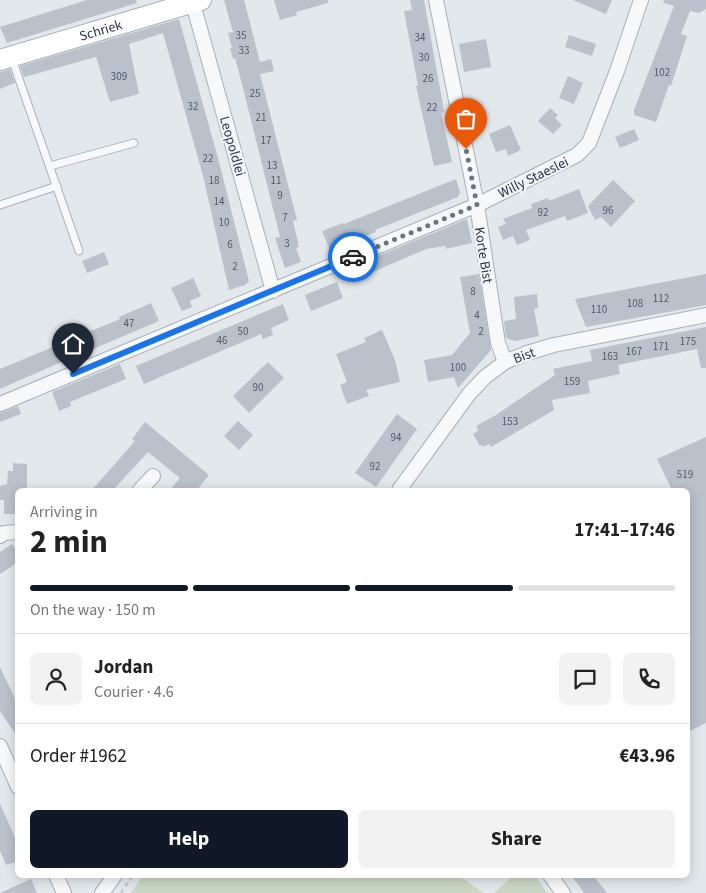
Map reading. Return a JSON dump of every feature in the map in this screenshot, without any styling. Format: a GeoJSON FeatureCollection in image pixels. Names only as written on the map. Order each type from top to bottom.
{"type":"FeatureCollection","features":[{"type":"Feature","properties":{"kind":"street","name":"Korte Bist"},"geometry":{"type":"LineString","coordinates":[[436,0],[477,205],[498,343],[505,362]]}},
{"type":"Feature","properties":{"kind":"street","name":"Willy Staeslei"},"geometry":{"type":"LineString","coordinates":[[0,404],[477,205],[577,155],[588,143],[617,71],[642,0]]}},
{"type":"Feature","properties":{"kind":"street","name":"Schriek"},"geometry":{"type":"LineString","coordinates":[[5,58],[195,1]]}},
{"type":"Feature","properties":{"kind":"street","name":"Leopoldlei"},"geometry":{"type":"LineString","coordinates":[[195,1],[273,291]]}},
{"type":"Feature","properties":{"kind":"street","name":"Bist"},"geometry":{"type":"LineString","coordinates":[[400,488],[469,394],[485,377],[505,362],[554,345],[706,315]]}},
{"type":"Feature","properties":{"kind":"street"},"geometry":{"type":"LineString","coordinates":[[142,488],[154,476]]}},
{"type":"Feature","properties":{"kind":"street"},"geometry":{"type":"LineString","coordinates":[[0,536],[4,533],[15,532]]}},
{"type":"Feature","properties":{"kind":"street"},"geometry":{"type":"LineString","coordinates":[[0,746],[15,780]]}},
{"type":"Feature","properties":{"kind":"street"},"geometry":{"type":"LineString","coordinates":[[57,878],[64,893]]}},
{"type":"Feature","properties":{"kind":"street"},"geometry":{"type":"LineString","coordinates":[[102,893],[113,878]]}},
{"type":"Feature","properties":{"kind":"street"},"geometry":{"type":"LineString","coordinates":[[552,878],[563,893]]}},
{"type":"Feature","properties":{"kind":"lane"},"geometry":{"type":"LineString","coordinates":[[5,58],[50,166],[79,251]]}},
{"type":"Feature","properties":{"kind":"lane"},"geometry":{"type":"LineString","coordinates":[[50,166],[134,143]]}},
{"type":"Feature","properties":{"kind":"lane"},"geometry":{"type":"LineString","coordinates":[[0,205],[56,186]]}},
{"type":"Feature","properties":{"kind":"path"},"geometry":{"type":"LineString","coordinates":[[121,893],[131,878]]}},
{"type":"Feature","properties":{"kind":"green space"},"geometry":{"type":"Polygon","coordinates":[[[141,878],[462,878],[484,893],[131,893],[141,878]]]}},
{"type":"Feature","properties":{"kind":"green space"},"geometry":{"type":"Polygon","coordinates":[[[511,878],[537,878],[547,893],[494,893],[511,878]]]}},
{"type":"Feature","properties":{"kind":"building"},"geometry":{"type":"Polygon","coordinates":[[[87,0],[136,0],[137,3],[7,43],[0,27],[87,0]]]}},
{"type":"Feature","properties":{"kind":"building"},"geometry":{"type":"Polygon","coordinates":[[[224,0],[244,0],[260,62],[271,59],[274,71],[260,74],[297,220],[293,221],[299,247],[296,248],[301,262],[285,268],[275,238],[280,237],[243,88],[235,58],[233,59],[230,48],[232,48],[228,33],[233,32],[224,0]]]}},
{"type":"Feature","properties":{"kind":"building"},"geometry":{"type":"Polygon","coordinates":[[[274,0],[328,0],[328,3],[296,12],[297,15],[280,20],[274,0]]]}},
{"type":"Feature","properties":{"kind":"building"},"geometry":{"type":"Polygon","coordinates":[[[410,0],[424,0],[444,112],[441,113],[452,162],[434,166],[416,86],[418,86],[404,11],[412,10],[410,0]]]}},
{"type":"Feature","properties":{"kind":"building"},"geometry":{"type":"Polygon","coordinates":[[[573,0],[612,0],[606,14],[573,0]]]}},
{"type":"Feature","properties":{"kind":"building"},"geometry":{"type":"Polygon","coordinates":[[[664,0],[706,0],[706,9],[699,13],[690,11],[681,34],[687,36],[671,86],[669,85],[656,122],[634,115],[634,110],[674,6],[663,3],[664,0]]]}},
{"type":"Feature","properties":{"kind":"building"},"geometry":{"type":"Polygon","coordinates":[[[179,19],[218,158],[249,281],[245,285],[229,290],[203,176],[163,33],[129,44],[139,94],[110,102],[96,57],[24,77],[20,66],[179,19]]]}},
{"type":"Feature","properties":{"kind":"building"},"geometry":{"type":"Polygon","coordinates":[[[569,35],[596,44],[592,56],[565,47],[569,35]]]}},
{"type":"Feature","properties":{"kind":"building"},"geometry":{"type":"Polygon","coordinates":[[[486,39],[491,67],[464,72],[459,44],[486,39]]]}},
{"type":"Feature","properties":{"kind":"building"},"geometry":{"type":"Polygon","coordinates":[[[10,69],[15,83],[0,89],[0,72],[10,69]]]}},
{"type":"Feature","properties":{"kind":"building"},"geometry":{"type":"Polygon","coordinates":[[[568,76],[583,83],[574,104],[559,98],[568,76]]]}},
{"type":"Feature","properties":{"kind":"building"},"geometry":{"type":"Polygon","coordinates":[[[550,108],[558,115],[555,118],[562,125],[553,134],[538,121],[550,108]]]}},
{"type":"Feature","properties":{"kind":"building"},"geometry":{"type":"Polygon","coordinates":[[[510,125],[521,150],[508,156],[506,149],[496,152],[489,134],[510,125]]]}},
{"type":"Feature","properties":{"kind":"building"},"geometry":{"type":"Polygon","coordinates":[[[634,129],[639,140],[620,148],[615,137],[634,129]]]}},
{"type":"Feature","properties":{"kind":"building"},"geometry":{"type":"Polygon","coordinates":[[[456,179],[460,192],[458,197],[330,250],[322,231],[456,179]]]}},
{"type":"Feature","properties":{"kind":"building"},"geometry":{"type":"Polygon","coordinates":[[[613,180],[635,201],[611,227],[601,217],[595,220],[588,206],[613,180]]]}},
{"type":"Feature","properties":{"kind":"building"},"geometry":{"type":"Polygon","coordinates":[[[579,189],[588,213],[567,221],[565,216],[526,230],[530,240],[517,245],[513,236],[503,240],[498,227],[506,224],[503,219],[532,208],[531,204],[548,198],[549,201],[579,189]]]}},
{"type":"Feature","properties":{"kind":"building"},"geometry":{"type":"Polygon","coordinates":[[[467,219],[472,243],[446,249],[446,246],[426,249],[361,277],[356,265],[467,219]]]}},
{"type":"Feature","properties":{"kind":"building"},"geometry":{"type":"Polygon","coordinates":[[[104,252],[109,264],[87,273],[82,261],[104,252]]]}},
{"type":"Feature","properties":{"kind":"building"},"geometry":{"type":"Polygon","coordinates":[[[479,274],[491,350],[458,388],[454,377],[428,382],[424,360],[452,355],[470,333],[460,277],[479,274]]]}},
{"type":"Feature","properties":{"kind":"building"},"geometry":{"type":"Polygon","coordinates":[[[706,274],[706,305],[586,327],[575,299],[706,274]]]}},
{"type":"Feature","properties":{"kind":"building"},"geometry":{"type":"Polygon","coordinates":[[[193,278],[201,296],[190,301],[192,307],[182,311],[171,288],[193,278]]]}},
{"type":"Feature","properties":{"kind":"building"},"geometry":{"type":"Polygon","coordinates":[[[337,282],[343,298],[311,311],[305,295],[337,282]]]}},
{"type":"Feature","properties":{"kind":"building"},"geometry":{"type":"Polygon","coordinates":[[[537,294],[538,308],[534,309],[539,336],[515,341],[506,338],[504,321],[516,319],[514,297],[537,294]]]}},
{"type":"Feature","properties":{"kind":"building"},"geometry":{"type":"Polygon","coordinates":[[[151,303],[159,321],[79,355],[81,361],[68,366],[66,360],[0,389],[0,369],[120,319],[119,317],[151,303]]]}},
{"type":"Feature","properties":{"kind":"building"},"geometry":{"type":"Polygon","coordinates":[[[283,304],[289,320],[271,328],[273,335],[263,339],[261,334],[144,384],[136,366],[283,304]]]}},
{"type":"Feature","properties":{"kind":"building"},"geometry":{"type":"Polygon","coordinates":[[[706,327],[706,368],[701,368],[697,349],[618,365],[620,374],[588,381],[590,393],[552,400],[554,410],[491,447],[489,444],[483,447],[482,445],[480,446],[473,434],[478,431],[476,426],[496,415],[555,375],[553,369],[592,361],[590,350],[706,327]]]}},
{"type":"Feature","properties":{"kind":"building"},"geometry":{"type":"Polygon","coordinates":[[[382,330],[395,360],[400,382],[366,390],[369,396],[347,404],[340,385],[347,382],[336,354],[366,342],[364,338],[382,330]]]}},
{"type":"Feature","properties":{"kind":"building"},"geometry":{"type":"Polygon","coordinates":[[[268,362],[284,378],[249,413],[233,396],[268,362]]]}},
{"type":"Feature","properties":{"kind":"building"},"geometry":{"type":"Polygon","coordinates":[[[120,364],[126,379],[70,402],[71,406],[59,411],[52,392],[120,364]]]}},
{"type":"Feature","properties":{"kind":"building"},"geometry":{"type":"Polygon","coordinates":[[[18,406],[21,414],[0,422],[0,413],[18,406]]]}},
{"type":"Feature","properties":{"kind":"building"},"geometry":{"type":"Polygon","coordinates":[[[397,414],[417,429],[376,487],[355,473],[397,414]]]}},
{"type":"Feature","properties":{"kind":"building"},"geometry":{"type":"Polygon","coordinates":[[[238,421],[253,435],[239,450],[224,436],[238,421]]]}},
{"type":"Feature","properties":{"kind":"building"},"geometry":{"type":"Polygon","coordinates":[[[145,422],[209,475],[199,488],[172,488],[180,478],[148,452],[115,488],[94,488],[135,441],[132,439],[145,422]]]}},
{"type":"Feature","properties":{"kind":"building"},"geometry":{"type":"Polygon","coordinates":[[[706,437],[706,723],[690,731],[690,488],[671,488],[657,459],[706,437]]]}},
{"type":"Feature","properties":{"kind":"building"},"geometry":{"type":"Polygon","coordinates":[[[13,463],[27,464],[27,488],[15,488],[15,514],[4,514],[4,500],[0,500],[0,486],[7,484],[8,471],[13,471],[13,463]]]}},
{"type":"Feature","properties":{"kind":"building"},"geometry":{"type":"Polygon","coordinates":[[[12,544],[15,548],[15,564],[0,574],[0,552],[12,544]]]}},
{"type":"Feature","properties":{"kind":"building"},"geometry":{"type":"Polygon","coordinates":[[[0,667],[15,699],[15,734],[0,711],[0,667]]]}},
{"type":"Feature","properties":{"kind":"building"},"geometry":{"type":"Polygon","coordinates":[[[0,804],[15,837],[15,862],[6,865],[0,851],[0,804]]]}},
{"type":"Feature","properties":{"kind":"building"},"geometry":{"type":"Polygon","coordinates":[[[573,878],[595,878],[607,893],[584,893],[573,878]]]}},
{"type":"Feature","properties":{"kind":"building"},"geometry":{"type":"Polygon","coordinates":[[[31,879],[37,893],[0,893],[31,879]]]}},
{"type":"Feature","properties":{"kind":"way so far"},"geometry":{"type":"LineString","coordinates":[[353,257],[477,205],[466,149]]}},
{"type":"Feature","properties":{"kind":"route"},"geometry":{"type":"LineString","coordinates":[[73,374],[353,257]]}}]}
